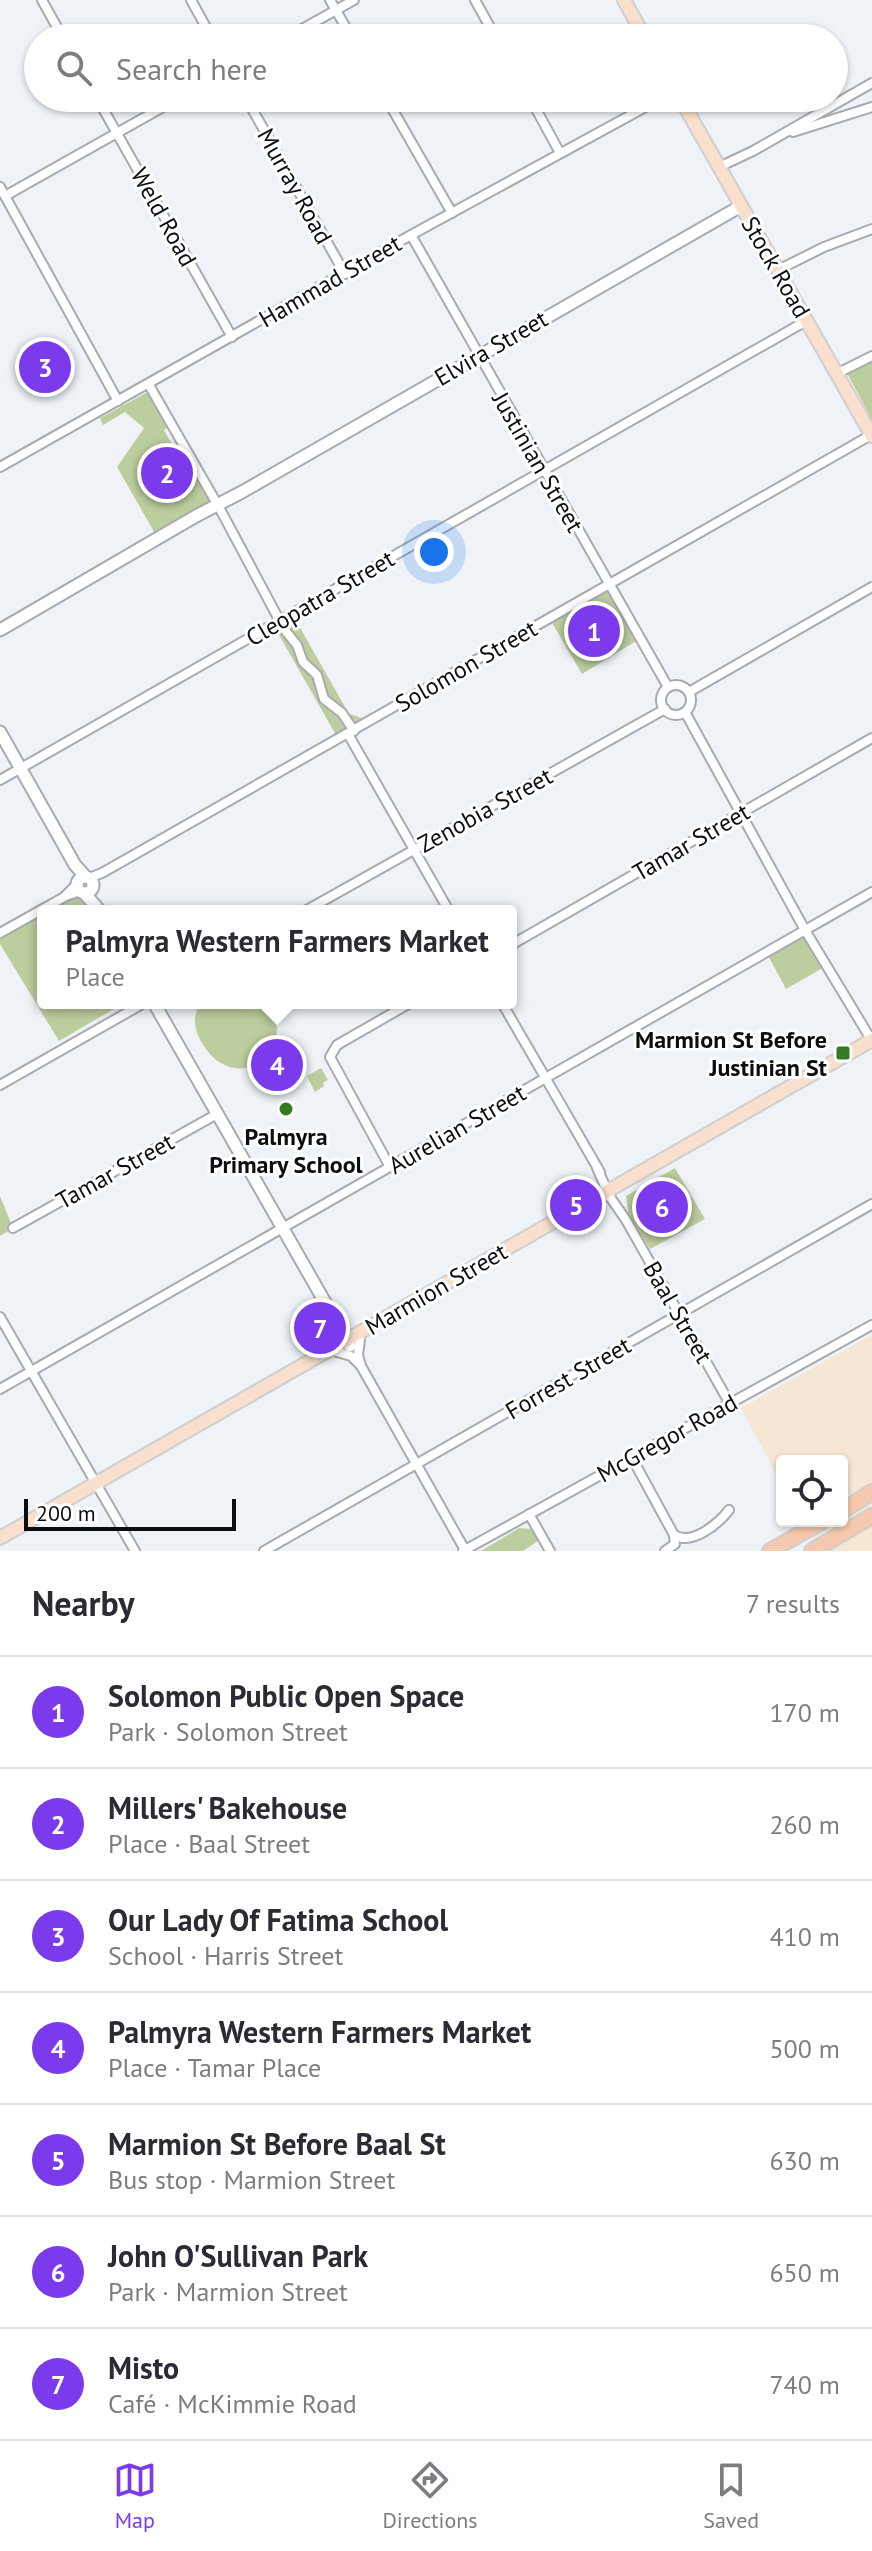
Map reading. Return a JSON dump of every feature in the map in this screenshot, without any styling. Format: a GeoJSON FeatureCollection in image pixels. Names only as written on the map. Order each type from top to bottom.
{"type":"FeatureCollection","features":[{"type":"Feature","properties":{"kind":"highway"},"geometry":{"type":"LineString","coordinates":[[848,1507],[872,1492]]}},
{"type":"Feature","properties":{"kind":"highway"},"geometry":{"type":"LineString","coordinates":[[812,1551],[872,1516]]}},
{"type":"Feature","properties":{"kind":"highway"},"geometry":{"type":"LineString","coordinates":[[770,1551],[812,1527]]}},
{"type":"Feature","properties":{"kind":"main road"},"geometry":{"type":"LineString","coordinates":[[624,0],[637,24]]}},
{"type":"Feature","properties":{"kind":"main road","name":"Stock Road"},"geometry":{"type":"LineString","coordinates":[[688,112],[872,436]]}},
{"type":"Feature","properties":{"kind":"main road","name":"Marmion Street"},"geometry":{"type":"LineString","coordinates":[[0,1544],[872,1042]]}},
{"type":"Feature","properties":{"kind":"main road","name":"Marmion Street"},"geometry":{"type":"LineString","coordinates":[[0,1538],[352,1342]]}},
{"type":"Feature","properties":{"kind":"street"},"geometry":{"type":"LineString","coordinates":[[42,0],[55,24]]}},
{"type":"Feature","properties":{"kind":"street"},"geometry":{"type":"LineString","coordinates":[[191,0],[204,24]]}},
{"type":"Feature","properties":{"kind":"street"},"geometry":{"type":"LineString","coordinates":[[330,0],[344,24]]}},
{"type":"Feature","properties":{"kind":"street"},"geometry":{"type":"LineString","coordinates":[[311,24],[354,0]]}},
{"type":"Feature","properties":{"kind":"street"},"geometry":{"type":"LineString","coordinates":[[475,0],[488,24]]}},
{"type":"Feature","properties":{"kind":"street"},"geometry":{"type":"LineString","coordinates":[[848,97],[872,83]]}},
{"type":"Feature","properties":{"kind":"street"},"geometry":{"type":"LineString","coordinates":[[780,136],[872,107]]}},
{"type":"Feature","properties":{"kind":"street","name":"Weld Road"},"geometry":{"type":"LineString","coordinates":[[105,112],[232,337]]}},
{"type":"Feature","properties":{"kind":"street"},"geometry":{"type":"LineString","coordinates":[[118,401],[2,192],[154,112]]}},
{"type":"Feature","properties":{"kind":"street","name":"Murray Road"},"geometry":{"type":"LineString","coordinates":[[254,112],[345,274]]}},
{"type":"Feature","properties":{"kind":"street"},"geometry":{"type":"LineString","coordinates":[[394,112],[452,213]]}},
{"type":"Feature","properties":{"kind":"street"},"geometry":{"type":"LineString","coordinates":[[538,112],[560,153]]}},
{"type":"Feature","properties":{"kind":"street","name":"Hammad Street"},"geometry":{"type":"LineString","coordinates":[[1,465],[636,112]]}},
{"type":"Feature","properties":{"kind":"street"},"geometry":{"type":"LineString","coordinates":[[721,170],[822,112]]}},
{"type":"Feature","properties":{"kind":"street","name":"Elvira Street"},"geometry":{"type":"LineString","coordinates":[[0,630],[191,521],[197,521],[219,506],[237,499],[242,492],[477,355],[741,206]]}},
{"type":"Feature","properties":{"kind":"street"},"geometry":{"type":"LineString","coordinates":[[778,270],[824,247],[872,229]]}},
{"type":"Feature","properties":{"kind":"street","name":"Justinian Street"},"geometry":{"type":"LineString","coordinates":[[411,235],[668,687]]}},
{"type":"Feature","properties":{"kind":"street","name":"Cleopatra Street"},"geometry":{"type":"LineString","coordinates":[[0,780],[806,321]]}},
{"type":"Feature","properties":{"kind":"street"},"geometry":{"type":"LineString","coordinates":[[836,374],[872,356]]}},
{"type":"Feature","properties":{"kind":"street"},"geometry":{"type":"LineString","coordinates":[[149,385],[219,506],[279,621],[297,645],[303,662],[317,675],[324,699],[342,713],[446,905]]}},
{"type":"Feature","properties":{"kind":"street","name":"Solomon Street"},"geometry":{"type":"LineString","coordinates":[[50,905],[88,889],[102,873],[872,436]]}},
{"type":"Feature","properties":{"kind":"street"},"geometry":{"type":"LineString","coordinates":[[689,692],[872,587]]}},
{"type":"Feature","properties":{"kind":"street"},"geometry":{"type":"LineString","coordinates":[[678,685],[689,692],[691,704],[685,712],[674,715],[665,709],[661,700],[668,687],[678,685]]}},
{"type":"Feature","properties":{"kind":"street","name":"Zenobia Street"},"geometry":{"type":"LineString","coordinates":[[316,905],[665,709]]}},
{"type":"Feature","properties":{"kind":"street"},"geometry":{"type":"LineString","coordinates":[[685,712],[805,930],[872,1042]]}},
{"type":"Feature","properties":{"kind":"street"},"geometry":{"type":"LineString","coordinates":[[0,732],[88,889]]}},
{"type":"Feature","properties":{"kind":"street","name":"Tamar Street"},"geometry":{"type":"LineString","coordinates":[[517,942],[872,738]]}},
{"type":"Feature","properties":{"kind":"street","name":"Aurelian Street"},"geometry":{"type":"LineString","coordinates":[[0,1389],[872,892]]}},
{"type":"Feature","properties":{"kind":"street","name":"Solomon Street"},"geometry":{"type":"LineString","coordinates":[[0,933],[37,912]]}},
{"type":"Feature","properties":{"kind":"street"},"geometry":{"type":"LineString","coordinates":[[0,1085],[133,1009]]}},
{"type":"Feature","properties":{"kind":"street"},"geometry":{"type":"LineString","coordinates":[[157,1009],[352,1342],[361,1366],[464,1550]]}},
{"type":"Feature","properties":{"kind":"street"},"geometry":{"type":"LineString","coordinates":[[390,1167],[332,1064],[332,1050],[400,1009]]}},
{"type":"Feature","properties":{"kind":"street","name":"Baal Street"},"geometry":{"type":"LineString","coordinates":[[505,1009],[730,1404]]}},
{"type":"Feature","properties":{"kind":"street","name":"Tamar Street"},"geometry":{"type":"LineString","coordinates":[[13,1228],[217,1114]]}},
{"type":"Feature","properties":{"kind":"street","name":"Forrest Street"},"geometry":{"type":"LineString","coordinates":[[264,1551],[872,1204]]}},
{"type":"Feature","properties":{"kind":"street"},"geometry":{"type":"LineString","coordinates":[[0,1317],[135,1551]]}},
{"type":"Feature","properties":{"kind":"street","name":"McGregor Road"},"geometry":{"type":"LineString","coordinates":[[464,1550],[872,1325]]}},
{"type":"Feature","properties":{"kind":"street"},"geometry":{"type":"LineString","coordinates":[[337,1352],[351,1356],[361,1366]]}},
{"type":"Feature","properties":{"kind":"street"},"geometry":{"type":"LineString","coordinates":[[632,1458],[674,1535],[675,1544],[665,1551]]}},
{"type":"Feature","properties":{"kind":"street"},"geometry":{"type":"LineString","coordinates":[[674,1535],[688,1539],[720,1522],[729,1510]]}},
{"type":"Feature","properties":{"kind":"street"},"geometry":{"type":"LineString","coordinates":[[529,1514],[550,1551]]}},
{"type":"Feature","properties":{"kind":"shaded area"},"geometry":{"type":"Polygon","coordinates":[[[315,1307],[333,1338],[310,1352],[292,1320],[315,1307]]]}},
{"type":"Feature","properties":{"kind":"shaded area"},"geometry":{"type":"Polygon","coordinates":[[[872,1335],[872,1551],[817,1551],[804,1527],[848,1527],[848,1455],[776,1455],[776,1474],[741,1408],[872,1335]]]}},
{"type":"Feature","properties":{"kind":"green space"},"geometry":{"type":"Polygon","coordinates":[[[872,359],[872,420],[848,371],[872,359]]]}},
{"type":"Feature","properties":{"kind":"green space"},"geometry":{"type":"Polygon","coordinates":[[[146,393],[153,398],[169,426],[164,430],[173,446],[179,443],[210,501],[209,505],[157,537],[117,467],[144,428],[125,412],[103,425],[100,418],[146,393]]]}},
{"type":"Feature","properties":{"kind":"green space"},"geometry":{"type":"Polygon","coordinates":[[[605,591],[611,594],[638,640],[582,674],[551,621],[605,591]]]}},
{"type":"Feature","properties":{"kind":"green space"},"geometry":{"type":"Polygon","coordinates":[[[294,617],[349,714],[365,719],[336,735],[275,628],[294,617]]]}},
{"type":"Feature","properties":{"kind":"green space"},"geometry":{"type":"Polygon","coordinates":[[[75,896],[86,900],[88,905],[59,905],[75,896]]]}},
{"type":"Feature","properties":{"kind":"green space"},"geometry":{"type":"Polygon","coordinates":[[[37,917],[37,1005],[0,944],[0,938],[37,917]]]}},
{"type":"Feature","properties":{"kind":"green space"},"geometry":{"type":"Polygon","coordinates":[[[805,930],[828,965],[786,989],[766,952],[805,930]]]}},
{"type":"Feature","properties":{"kind":"green space"},"geometry":{"type":"Polygon","coordinates":[[[40,1009],[114,1009],[59,1041],[40,1009]]]}},
{"type":"Feature","properties":{"kind":"green space"},"geometry":{"type":"Polygon","coordinates":[[[198,1009],[272,1009],[276,1038],[269,1053],[258,1063],[245,1068],[230,1067],[215,1059],[202,1043],[196,1028],[198,1009]]]}},
{"type":"Feature","properties":{"kind":"green space"},"geometry":{"type":"Polygon","coordinates":[[[289,1048],[298,1065],[266,1083],[256,1066],[289,1048]]]}},
{"type":"Feature","properties":{"kind":"green space"},"geometry":{"type":"Polygon","coordinates":[[[321,1068],[328,1080],[315,1092],[307,1076],[321,1068]]]}},
{"type":"Feature","properties":{"kind":"green space"},"geometry":{"type":"Polygon","coordinates":[[[675,1168],[705,1219],[650,1249],[628,1212],[626,1196],[675,1168]]]}},
{"type":"Feature","properties":{"kind":"green space"},"geometry":{"type":"Polygon","coordinates":[[[0,1196],[13,1228],[0,1236],[0,1196]]]}},
{"type":"Feature","properties":{"kind":"green space"},"geometry":{"type":"Polygon","coordinates":[[[519,1528],[531,1529],[538,1541],[523,1551],[481,1551],[519,1528]]]}},
{"type":"Feature","properties":{"kind":"place","name":"Our Lady Of Fatima School"},"geometry":{"type":"Point","coordinates":[45,367]}},
{"type":"Feature","properties":{"kind":"place","name":"Millers' Bakehouse"},"geometry":{"type":"Point","coordinates":[167,473]}},
{"type":"Feature","properties":{"kind":"place","name":"Solomon Public Open Space"},"geometry":{"type":"Point","coordinates":[594,631]}},
{"type":"Feature","properties":{"kind":"place","name":"Marmion St Before Justinian St"},"geometry":{"type":"Point","coordinates":[843,1053]}},
{"type":"Feature","properties":{"kind":"place","name":"Palmyra Western Farmers Market"},"geometry":{"type":"Point","coordinates":[277,1065]}},
{"type":"Feature","properties":{"kind":"place","name":"Palmyra Primary School"},"geometry":{"type":"Point","coordinates":[286,1109]}},
{"type":"Feature","properties":{"kind":"place","name":"Marmion St Before Baal St"},"geometry":{"type":"Point","coordinates":[576,1205]}},
{"type":"Feature","properties":{"kind":"place","name":"John O'Sullivan Park"},"geometry":{"type":"Point","coordinates":[662,1207]}},
{"type":"Feature","properties":{"kind":"place","name":"Misto"},"geometry":{"type":"Point","coordinates":[320,1328]}}]}
